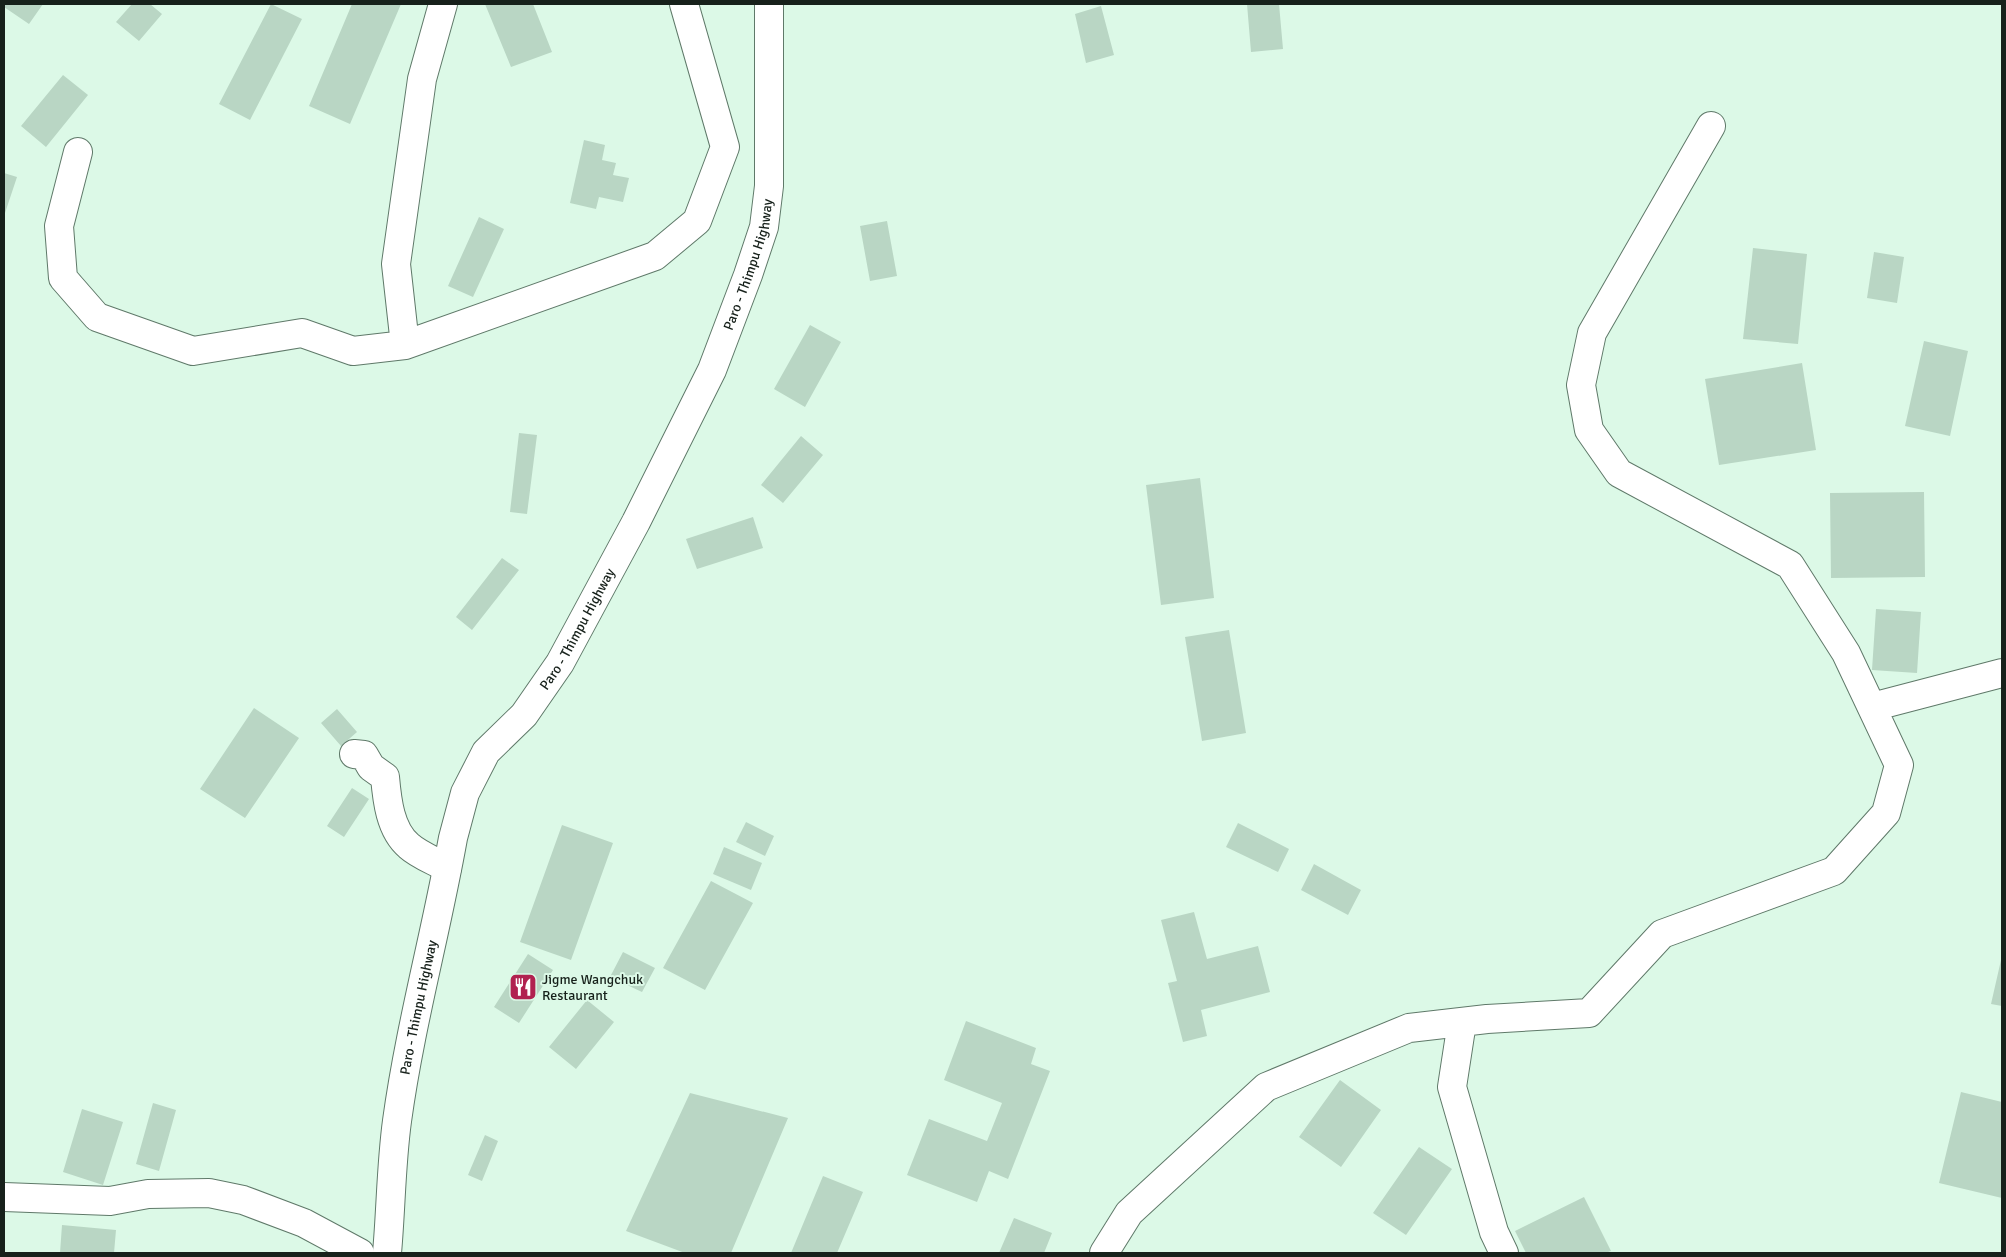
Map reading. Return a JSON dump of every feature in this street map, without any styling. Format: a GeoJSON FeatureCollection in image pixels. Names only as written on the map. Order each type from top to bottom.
{"type":"FeatureCollection","features":[{"type":"Feature","properties":{"kind":"street"},"geometry":{"type":"LineString","coordinates":[[405,345],[396,264],[422,80],[443,4]]}},
{"type":"Feature","properties":{"kind":"street"},"geometry":{"type":"LineString","coordinates":[[78,152],[60,226],[63,278],[97,316],[193,351],[302,333],[353,351],[405,345],[655,256],[697,221],[725,147],[684,4]]}},
{"type":"Feature","properties":{"kind":"street","name":"Paro - Thimpu Highway"},"geometry":{"type":"LineString","coordinates":[[387,1253],[391,1213],[389,1196],[397,1121],[447,868],[465,793],[486,752],[524,716],[564,655],[660,475],[708,379],[745,284],[764,227],[769,186],[769,4]]}},
{"type":"Feature","properties":{"kind":"street"},"geometry":{"type":"LineString","coordinates":[[1104,1253],[1129,1213],[1266,1087],[1408,1028],[1462,1022],[1589,1013],[1662,934],[1834,871],[1886,813],[1899,764],[1846,653],[1790,565],[1620,473],[1589,430],[1581,385],[1592,334],[1711,126]]}},
{"type":"Feature","properties":{"kind":"street"},"geometry":{"type":"LineString","coordinates":[[1872,708],[2002,673]]}},
{"type":"Feature","properties":{"kind":"street"},"geometry":{"type":"LineString","coordinates":[[354,754],[364,755],[372,767],[385,777],[388,808],[393,822],[408,846],[447,868]]}},
{"type":"Feature","properties":{"kind":"street"},"geometry":{"type":"LineString","coordinates":[[1462,1022],[1452,1087],[1494,1232],[1504,1253]]}},
{"type":"Feature","properties":{"kind":"street"},"geometry":{"type":"LineString","coordinates":[[4,1197],[110,1201],[148,1194],[209,1193],[243,1200],[304,1223],[360,1253]]}},
{"type":"Feature","properties":{"kind":"building"},"geometry":{"type":"Polygon","coordinates":[[[4,4],[43,4],[29,24],[4,7],[4,4]]]}},
{"type":"Feature","properties":{"kind":"building"},"geometry":{"type":"Polygon","coordinates":[[[132,4],[150,4],[162,14],[139,41],[116,22],[132,4]]]}},
{"type":"Feature","properties":{"kind":"building"},"geometry":{"type":"Polygon","coordinates":[[[271,4],[302,19],[250,120],[219,104],[271,4]]]}},
{"type":"Feature","properties":{"kind":"building"},"geometry":{"type":"Polygon","coordinates":[[[352,4],[401,4],[350,124],[309,106],[352,4]]]}},
{"type":"Feature","properties":{"kind":"building"},"geometry":{"type":"Polygon","coordinates":[[[485,4],[533,4],[552,52],[511,67],[485,4]]]}},
{"type":"Feature","properties":{"kind":"building"},"geometry":{"type":"Polygon","coordinates":[[[1247,4],[1279,4],[1283,49],[1251,52],[1247,4]]]}},
{"type":"Feature","properties":{"kind":"building"},"geometry":{"type":"Polygon","coordinates":[[[1101,6],[1114,55],[1086,63],[1075,14],[1101,6]]]}},
{"type":"Feature","properties":{"kind":"building"},"geometry":{"type":"Polygon","coordinates":[[[63,75],[88,95],[46,147],[21,126],[63,75]]]}},
{"type":"Feature","properties":{"kind":"building"},"geometry":{"type":"Polygon","coordinates":[[[584,140],[605,145],[602,160],[616,163],[613,175],[629,178],[623,202],[599,197],[596,209],[570,203],[584,140]]]}},
{"type":"Feature","properties":{"kind":"building"},"geometry":{"type":"Polygon","coordinates":[[[4,173],[17,177],[4,216],[4,173]]]}},
{"type":"Feature","properties":{"kind":"building"},"geometry":{"type":"Polygon","coordinates":[[[479,217],[504,229],[473,297],[448,286],[479,217]]]}},
{"type":"Feature","properties":{"kind":"building"},"geometry":{"type":"Polygon","coordinates":[[[887,221],[897,276],[870,281],[860,226],[887,221]]]}},
{"type":"Feature","properties":{"kind":"building"},"geometry":{"type":"Polygon","coordinates":[[[1753,248],[1807,254],[1798,344],[1743,339],[1753,248]]]}},
{"type":"Feature","properties":{"kind":"building"},"geometry":{"type":"Polygon","coordinates":[[[1874,252],[1904,257],[1897,303],[1867,298],[1874,252]]]}},
{"type":"Feature","properties":{"kind":"building"},"geometry":{"type":"Polygon","coordinates":[[[810,325],[841,342],[805,407],[774,389],[810,325]]]}},
{"type":"Feature","properties":{"kind":"building"},"geometry":{"type":"Polygon","coordinates":[[[1924,341],[1968,351],[1950,436],[1905,426],[1924,341]]]}},
{"type":"Feature","properties":{"kind":"building"},"geometry":{"type":"Polygon","coordinates":[[[1802,363],[1816,450],[1719,465],[1705,379],[1802,363]]]}},
{"type":"Feature","properties":{"kind":"building"},"geometry":{"type":"Polygon","coordinates":[[[519,433],[537,435],[527,514],[510,512],[519,433]]]}},
{"type":"Feature","properties":{"kind":"building"},"geometry":{"type":"Polygon","coordinates":[[[801,436],[823,455],[783,503],[761,485],[801,436]]]}},
{"type":"Feature","properties":{"kind":"building"},"geometry":{"type":"Polygon","coordinates":[[[1200,478],[1214,598],[1161,605],[1146,485],[1200,478]]]}},
{"type":"Feature","properties":{"kind":"building"},"geometry":{"type":"Polygon","coordinates":[[[1924,492],[1925,577],[1831,578],[1830,493],[1924,492]]]}},
{"type":"Feature","properties":{"kind":"building"},"geometry":{"type":"Polygon","coordinates":[[[753,517],[763,548],[697,569],[686,539],[753,517]]]}},
{"type":"Feature","properties":{"kind":"building"},"geometry":{"type":"Polygon","coordinates":[[[502,558],[519,570],[472,630],[456,617],[502,558]]]}},
{"type":"Feature","properties":{"kind":"building"},"geometry":{"type":"Polygon","coordinates":[[[1876,609],[1921,612],[1917,673],[1872,670],[1876,609]]]}},
{"type":"Feature","properties":{"kind":"building"},"geometry":{"type":"Polygon","coordinates":[[[1229,630],[1246,733],[1202,741],[1185,637],[1229,630]]]}},
{"type":"Feature","properties":{"kind":"building"},"geometry":{"type":"Polygon","coordinates":[[[254,708],[299,738],[245,818],[200,789],[254,708]]]}},
{"type":"Feature","properties":{"kind":"building"},"geometry":{"type":"Polygon","coordinates":[[[337,709],[357,732],[341,746],[321,723],[337,709]]]}},
{"type":"Feature","properties":{"kind":"building"},"geometry":{"type":"Polygon","coordinates":[[[352,788],[369,799],[344,837],[327,826],[352,788]]]}},
{"type":"Feature","properties":{"kind":"building"},"geometry":{"type":"Polygon","coordinates":[[[746,822],[774,836],[765,856],[736,842],[746,822]]]}},
{"type":"Feature","properties":{"kind":"building"},"geometry":{"type":"Polygon","coordinates":[[[1238,823],[1289,849],[1278,872],[1226,847],[1238,823]]]}},
{"type":"Feature","properties":{"kind":"building"},"geometry":{"type":"Polygon","coordinates":[[[562,825],[613,843],[571,960],[520,942],[562,825]]]}},
{"type":"Feature","properties":{"kind":"building"},"geometry":{"type":"Polygon","coordinates":[[[724,847],[762,863],[751,890],[713,874],[724,847]]]}},
{"type":"Feature","properties":{"kind":"building"},"geometry":{"type":"Polygon","coordinates":[[[1314,864],[1361,890],[1348,915],[1301,890],[1314,864]]]}},
{"type":"Feature","properties":{"kind":"building"},"geometry":{"type":"Polygon","coordinates":[[[711,881],[753,903],[705,990],[663,968],[711,881]]]}},
{"type":"Feature","properties":{"kind":"building"},"geometry":{"type":"Polygon","coordinates":[[[1194,912],[1207,959],[1258,946],[1270,992],[1201,1010],[1207,1036],[1183,1042],[1168,983],[1177,981],[1161,920],[1194,912]]]}},
{"type":"Feature","properties":{"kind":"building"},"geometry":{"type":"Polygon","coordinates":[[[623,952],[655,968],[642,992],[610,977],[623,952]]]}},
{"type":"Feature","properties":{"kind":"building"},"geometry":{"type":"Polygon","coordinates":[[[528,954],[553,970],[519,1023],[494,1007],[528,954]]]}},
{"type":"Feature","properties":{"kind":"building"},"geometry":{"type":"Polygon","coordinates":[[[2002,960],[2002,1006],[1991,1004],[2002,960]]]}},
{"type":"Feature","properties":{"kind":"building"},"geometry":{"type":"Polygon","coordinates":[[[587,1000],[614,1022],[576,1069],[549,1047],[587,1000]]]}},
{"type":"Feature","properties":{"kind":"building"},"geometry":{"type":"Polygon","coordinates":[[[966,1021],[1036,1048],[1031,1064],[1050,1071],[1008,1179],[989,1171],[977,1202],[907,1175],[929,1119],[987,1141],[1002,1103],[944,1080],[966,1021]]]}},
{"type":"Feature","properties":{"kind":"building"},"geometry":{"type":"Polygon","coordinates":[[[1340,1080],[1381,1110],[1341,1167],[1299,1137],[1340,1080]]]}},
{"type":"Feature","properties":{"kind":"building"},"geometry":{"type":"Polygon","coordinates":[[[1961,1092],[2002,1102],[2002,1198],[1939,1183],[1961,1092]]]}},
{"type":"Feature","properties":{"kind":"building"},"geometry":{"type":"Polygon","coordinates":[[[690,1093],[788,1118],[731,1253],[685,1253],[626,1231],[690,1093]]]}},
{"type":"Feature","properties":{"kind":"building"},"geometry":{"type":"Polygon","coordinates":[[[153,1103],[176,1110],[159,1171],[136,1164],[153,1103]]]}},
{"type":"Feature","properties":{"kind":"building"},"geometry":{"type":"Polygon","coordinates":[[[82,1109],[123,1122],[103,1185],[63,1172],[82,1109]]]}},
{"type":"Feature","properties":{"kind":"building"},"geometry":{"type":"Polygon","coordinates":[[[485,1135],[498,1141],[482,1181],[468,1175],[485,1135]]]}},
{"type":"Feature","properties":{"kind":"building"},"geometry":{"type":"Polygon","coordinates":[[[1419,1147],[1452,1169],[1406,1235],[1373,1213],[1419,1147]]]}},
{"type":"Feature","properties":{"kind":"building"},"geometry":{"type":"Polygon","coordinates":[[[823,1176],[863,1192],[837,1253],[791,1253],[823,1176]]]}},
{"type":"Feature","properties":{"kind":"building"},"geometry":{"type":"Polygon","coordinates":[[[1584,1197],[1611,1251],[1605,1253],[1526,1253],[1515,1231],[1584,1197]]]}},
{"type":"Feature","properties":{"kind":"building"},"geometry":{"type":"Polygon","coordinates":[[[1014,1218],[1052,1233],[1044,1253],[999,1253],[1014,1218]]]}},
{"type":"Feature","properties":{"kind":"building"},"geometry":{"type":"Polygon","coordinates":[[[62,1225],[116,1230],[114,1253],[60,1253],[62,1225]]]}},
{"type":"Feature","properties":{"kind":"place","name":"Jigme Wangchuk Restaurant"},"geometry":{"type":"Point","coordinates":[523,987]}}]}
